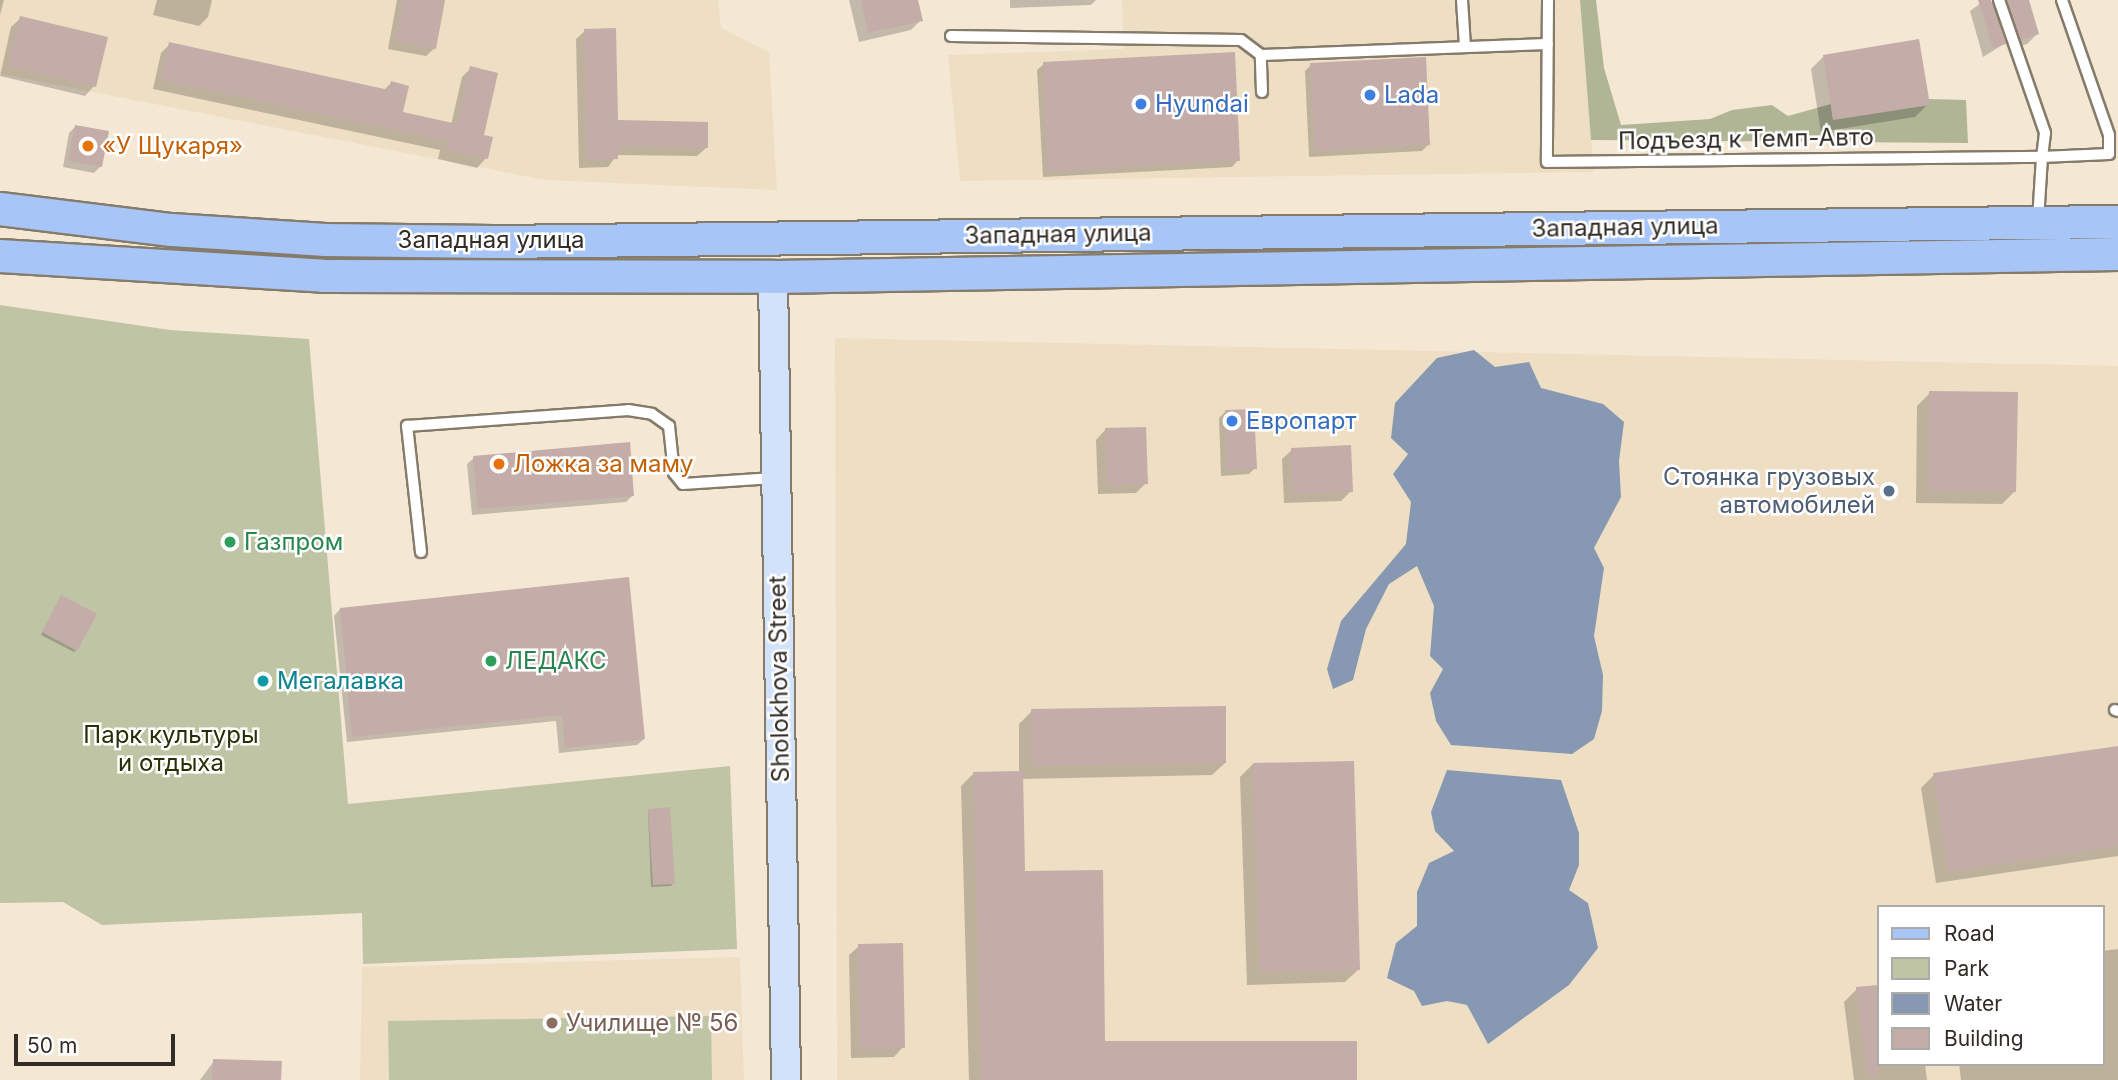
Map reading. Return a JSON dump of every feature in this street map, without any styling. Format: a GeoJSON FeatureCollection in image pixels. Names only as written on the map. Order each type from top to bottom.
{"type":"FeatureCollection","features":[{"type":"Feature","properties":{"kind":"main road","name":"Западная улица"},"geometry":{"type":"LineString","coordinates":[[0,209],[198,231],[326,240],[498,242],[2118,222]]}},
{"type":"Feature","properties":{"kind":"main road","name":"Западная улица"},"geometry":{"type":"LineString","coordinates":[[0,256],[171,270],[323,276],[773,277],[2118,254]]}},
{"type":"Feature","properties":{"kind":"street","name":"Sholokhova Street"},"geometry":{"type":"LineString","coordinates":[[773,277],[786,1080]]}},
{"type":"Feature","properties":{"kind":"lane"},"geometry":{"type":"LineString","coordinates":[[1462,0],[1465,47]]}},
{"type":"Feature","properties":{"kind":"lane","name":"Подъезд к Темп-Авто"},"geometry":{"type":"LineString","coordinates":[[1548,0],[1547,162],[2042,157]]}},
{"type":"Feature","properties":{"kind":"lane"},"geometry":{"type":"LineString","coordinates":[[1999,0],[2045,133],[2038,222]]}},
{"type":"Feature","properties":{"kind":"lane"},"geometry":{"type":"LineString","coordinates":[[2042,157],[2113,154],[2109,135],[2062,0]]}},
{"type":"Feature","properties":{"kind":"lane"},"geometry":{"type":"LineString","coordinates":[[951,36],[1241,40],[1261,55],[1548,44]]}},
{"type":"Feature","properties":{"kind":"lane"},"geometry":{"type":"LineString","coordinates":[[1261,55],[1262,92]]}},
{"type":"Feature","properties":{"kind":"lane"},"geometry":{"type":"LineString","coordinates":[[421,552],[407,426],[628,410],[652,414],[669,426],[674,473],[683,484],[776,478]]}},
{"type":"Feature","properties":{"kind":"shaded area"},"geometry":{"type":"Polygon","coordinates":[[[0,0],[718,0],[721,28],[769,52],[777,190],[545,180],[0,74],[0,0]]]}},
{"type":"Feature","properties":{"kind":"shaded area"},"geometry":{"type":"Polygon","coordinates":[[[1122,0],[1580,0],[1594,172],[960,181],[948,55],[1123,49],[1122,0]]]}},
{"type":"Feature","properties":{"kind":"shaded area"},"geometry":{"type":"Polygon","coordinates":[[[835,338],[2118,366],[2118,1080],[837,1080],[835,338]]]}},
{"type":"Feature","properties":{"kind":"shaded area","name":"Училище № 56"},"geometry":{"type":"Polygon","coordinates":[[[740,957],[744,1080],[360,1080],[362,967],[740,957]]]}},
{"type":"Feature","properties":{"kind":"green space"},"geometry":{"type":"Polygon","coordinates":[[[1580,0],[1596,0],[1604,68],[1621,125],[1710,119],[1732,110],[1772,105],[1788,116],[1831,104],[1833,119],[1929,99],[1966,100],[1968,143],[1591,140],[1580,0]]]}},
{"type":"Feature","properties":{"kind":"green space","name":"Парк культуры и отдыха"},"geometry":{"type":"Polygon","coordinates":[[[0,305],[170,330],[309,339],[348,804],[730,766],[737,949],[363,964],[362,913],[102,925],[63,902],[0,903],[0,305]]]}},
{"type":"Feature","properties":{"kind":"green space"},"geometry":{"type":"Polygon","coordinates":[[[711,1016],[712,1080],[389,1080],[388,1021],[711,1016]]]}},
{"type":"Feature","properties":{"kind":"water"},"geometry":{"type":"Polygon","coordinates":[[[1474,350],[1495,367],[1529,362],[1541,388],[1603,404],[1624,422],[1619,461],[1621,497],[1594,548],[1604,568],[1594,636],[1603,675],[1602,711],[1594,739],[1572,754],[1451,745],[1436,721],[1430,693],[1443,669],[1430,656],[1434,606],[1417,566],[1389,584],[1366,629],[1353,680],[1333,689],[1327,669],[1341,621],[1406,544],[1411,502],[1393,474],[1408,454],[1391,438],[1395,403],[1437,358],[1474,350]]]}},
{"type":"Feature","properties":{"kind":"water"},"geometry":{"type":"Polygon","coordinates":[[[1447,770],[1561,780],[1579,833],[1579,865],[1569,890],[1588,903],[1598,948],[1569,985],[1488,1044],[1467,1005],[1447,1001],[1422,1006],[1414,991],[1387,978],[1396,943],[1417,926],[1417,892],[1429,863],[1454,851],[1435,831],[1431,812],[1447,770]]]}},
{"type":"Feature","properties":{"kind":"building"},"geometry":{"type":"Polygon","coordinates":[[[403,0],[445,0],[436,49],[395,41],[403,0]]]}},
{"type":"Feature","properties":{"kind":"building"},"geometry":{"type":"Polygon","coordinates":[[[861,0],[918,0],[923,21],[868,33],[861,0]]]}},
{"type":"Feature","properties":{"kind":"building"},"geometry":{"type":"Polygon","coordinates":[[[1978,0],[1991,0],[2006,44],[1993,48],[1978,0]]]}},
{"type":"Feature","properties":{"kind":"building"},"geometry":{"type":"Polygon","coordinates":[[[2007,0],[2029,0],[2039,34],[2021,40],[2007,0]]]}},
{"type":"Feature","properties":{"kind":"building"},"geometry":{"type":"Polygon","coordinates":[[[20,16],[108,37],[96,87],[8,66],[20,16]]]}},
{"type":"Feature","properties":{"kind":"building"},"geometry":{"type":"Polygon","coordinates":[[[616,28],[618,120],[708,122],[708,148],[618,147],[618,159],[587,160],[584,29],[616,28]]]}},
{"type":"Feature","properties":{"kind":"building"},"geometry":{"type":"Polygon","coordinates":[[[1919,39],[1930,105],[1833,120],[1823,55],[1919,39]]]}},
{"type":"Feature","properties":{"kind":"building"},"geometry":{"type":"Polygon","coordinates":[[[169,42],[389,90],[391,81],[409,86],[403,112],[457,124],[470,66],[498,73],[484,135],[493,137],[488,159],[446,150],[448,141],[161,80],[169,42]]]}},
{"type":"Feature","properties":{"kind":"building","name":"Hyundai"},"geometry":{"type":"Polygon","coordinates":[[[1235,52],[1240,161],[1048,171],[1043,62],[1235,52]]]}},
{"type":"Feature","properties":{"kind":"building","name":"Lada"},"geometry":{"type":"Polygon","coordinates":[[[1426,57],[1430,145],[1315,151],[1310,63],[1426,57]]]}},
{"type":"Feature","properties":{"kind":"building","name":"«У Щукаря»"},"geometry":{"type":"Polygon","coordinates":[[[75,125],[109,131],[102,167],[68,161],[75,125]]]}},
{"type":"Feature","properties":{"kind":"building"},"geometry":{"type":"Polygon","coordinates":[[[1929,391],[2018,392],[2016,492],[1928,490],[1929,391]]]}},
{"type":"Feature","properties":{"kind":"building"},"geometry":{"type":"Polygon","coordinates":[[[1254,409],[1257,469],[1227,470],[1225,410],[1254,409]]]}},
{"type":"Feature","properties":{"kind":"building"},"geometry":{"type":"Polygon","coordinates":[[[1146,427],[1148,484],[1107,485],[1105,428],[1146,427]]]}},
{"type":"Feature","properties":{"kind":"building"},"geometry":{"type":"Polygon","coordinates":[[[630,442],[634,496],[478,509],[473,456],[630,442]]]}},
{"type":"Feature","properties":{"kind":"building"},"geometry":{"type":"Polygon","coordinates":[[[1351,445],[1353,492],[1293,494],[1291,448],[1351,445]]]}},
{"type":"Feature","properties":{"kind":"building","name":"ЛЕДАКС"},"geometry":{"type":"Polygon","coordinates":[[[629,577],[645,739],[565,748],[562,715],[352,737],[340,608],[629,577]]]}},
{"type":"Feature","properties":{"kind":"building"},"geometry":{"type":"Polygon","coordinates":[[[61,595],[97,614],[77,651],[42,632],[61,595]]]}},
{"type":"Feature","properties":{"kind":"building"},"geometry":{"type":"Polygon","coordinates":[[[1226,706],[1226,763],[1032,766],[1031,709],[1226,706]]]}},
{"type":"Feature","properties":{"kind":"building"},"geometry":{"type":"Polygon","coordinates":[[[2118,746],[2118,846],[1948,872],[1933,773],[2118,746]]]}},
{"type":"Feature","properties":{"kind":"building"},"geometry":{"type":"Polygon","coordinates":[[[1354,761],[1360,970],[1260,972],[1253,763],[1354,761]]]}},
{"type":"Feature","properties":{"kind":"building"},"geometry":{"type":"Polygon","coordinates":[[[1023,771],[1025,871],[1103,870],[1105,1041],[1357,1041],[1357,1080],[981,1080],[973,772],[1023,771]]]}},
{"type":"Feature","properties":{"kind":"building"},"geometry":{"type":"Polygon","coordinates":[[[670,807],[675,884],[653,885],[648,809],[670,807]]]}},
{"type":"Feature","properties":{"kind":"building"},"geometry":{"type":"Polygon","coordinates":[[[903,943],[905,1048],[860,1049],[858,944],[903,943]]]}},
{"type":"Feature","properties":{"kind":"building"},"geometry":{"type":"Polygon","coordinates":[[[1876,985],[1878,1075],[1867,1075],[1856,987],[1876,985]]]}},
{"type":"Feature","properties":{"kind":"building"},"geometry":{"type":"Polygon","coordinates":[[[213,1059],[282,1061],[281,1080],[212,1080],[213,1059]]]}},
{"type":"Feature","properties":{"kind":"place","name":"Lada"},"geometry":{"type":"Point","coordinates":[1370,95]}},
{"type":"Feature","properties":{"kind":"place","name":"Hyundai"},"geometry":{"type":"Point","coordinates":[1141,104]}},
{"type":"Feature","properties":{"kind":"place","name":"«У Щукаря»"},"geometry":{"type":"Point","coordinates":[88,146]}},
{"type":"Feature","properties":{"kind":"place","name":"Европарт"},"geometry":{"type":"Point","coordinates":[1232,421]}},
{"type":"Feature","properties":{"kind":"place","name":"Ложка за маму"},"geometry":{"type":"Point","coordinates":[499,464]}},
{"type":"Feature","properties":{"kind":"place","name":"Стоянка грузовых автомобилей"},"geometry":{"type":"Point","coordinates":[1889,491]}},
{"type":"Feature","properties":{"kind":"place","name":"Газпром"},"geometry":{"type":"Point","coordinates":[230,542]}},
{"type":"Feature","properties":{"kind":"place","name":"ЛЕДАКС"},"geometry":{"type":"Point","coordinates":[491,661]}},
{"type":"Feature","properties":{"kind":"place","name":"Мегалавка"},"geometry":{"type":"Point","coordinates":[263,681]}},
{"type":"Feature","properties":{"kind":"place","name":"Училище № 56"},"geometry":{"type":"Point","coordinates":[552,1023]}}]}
